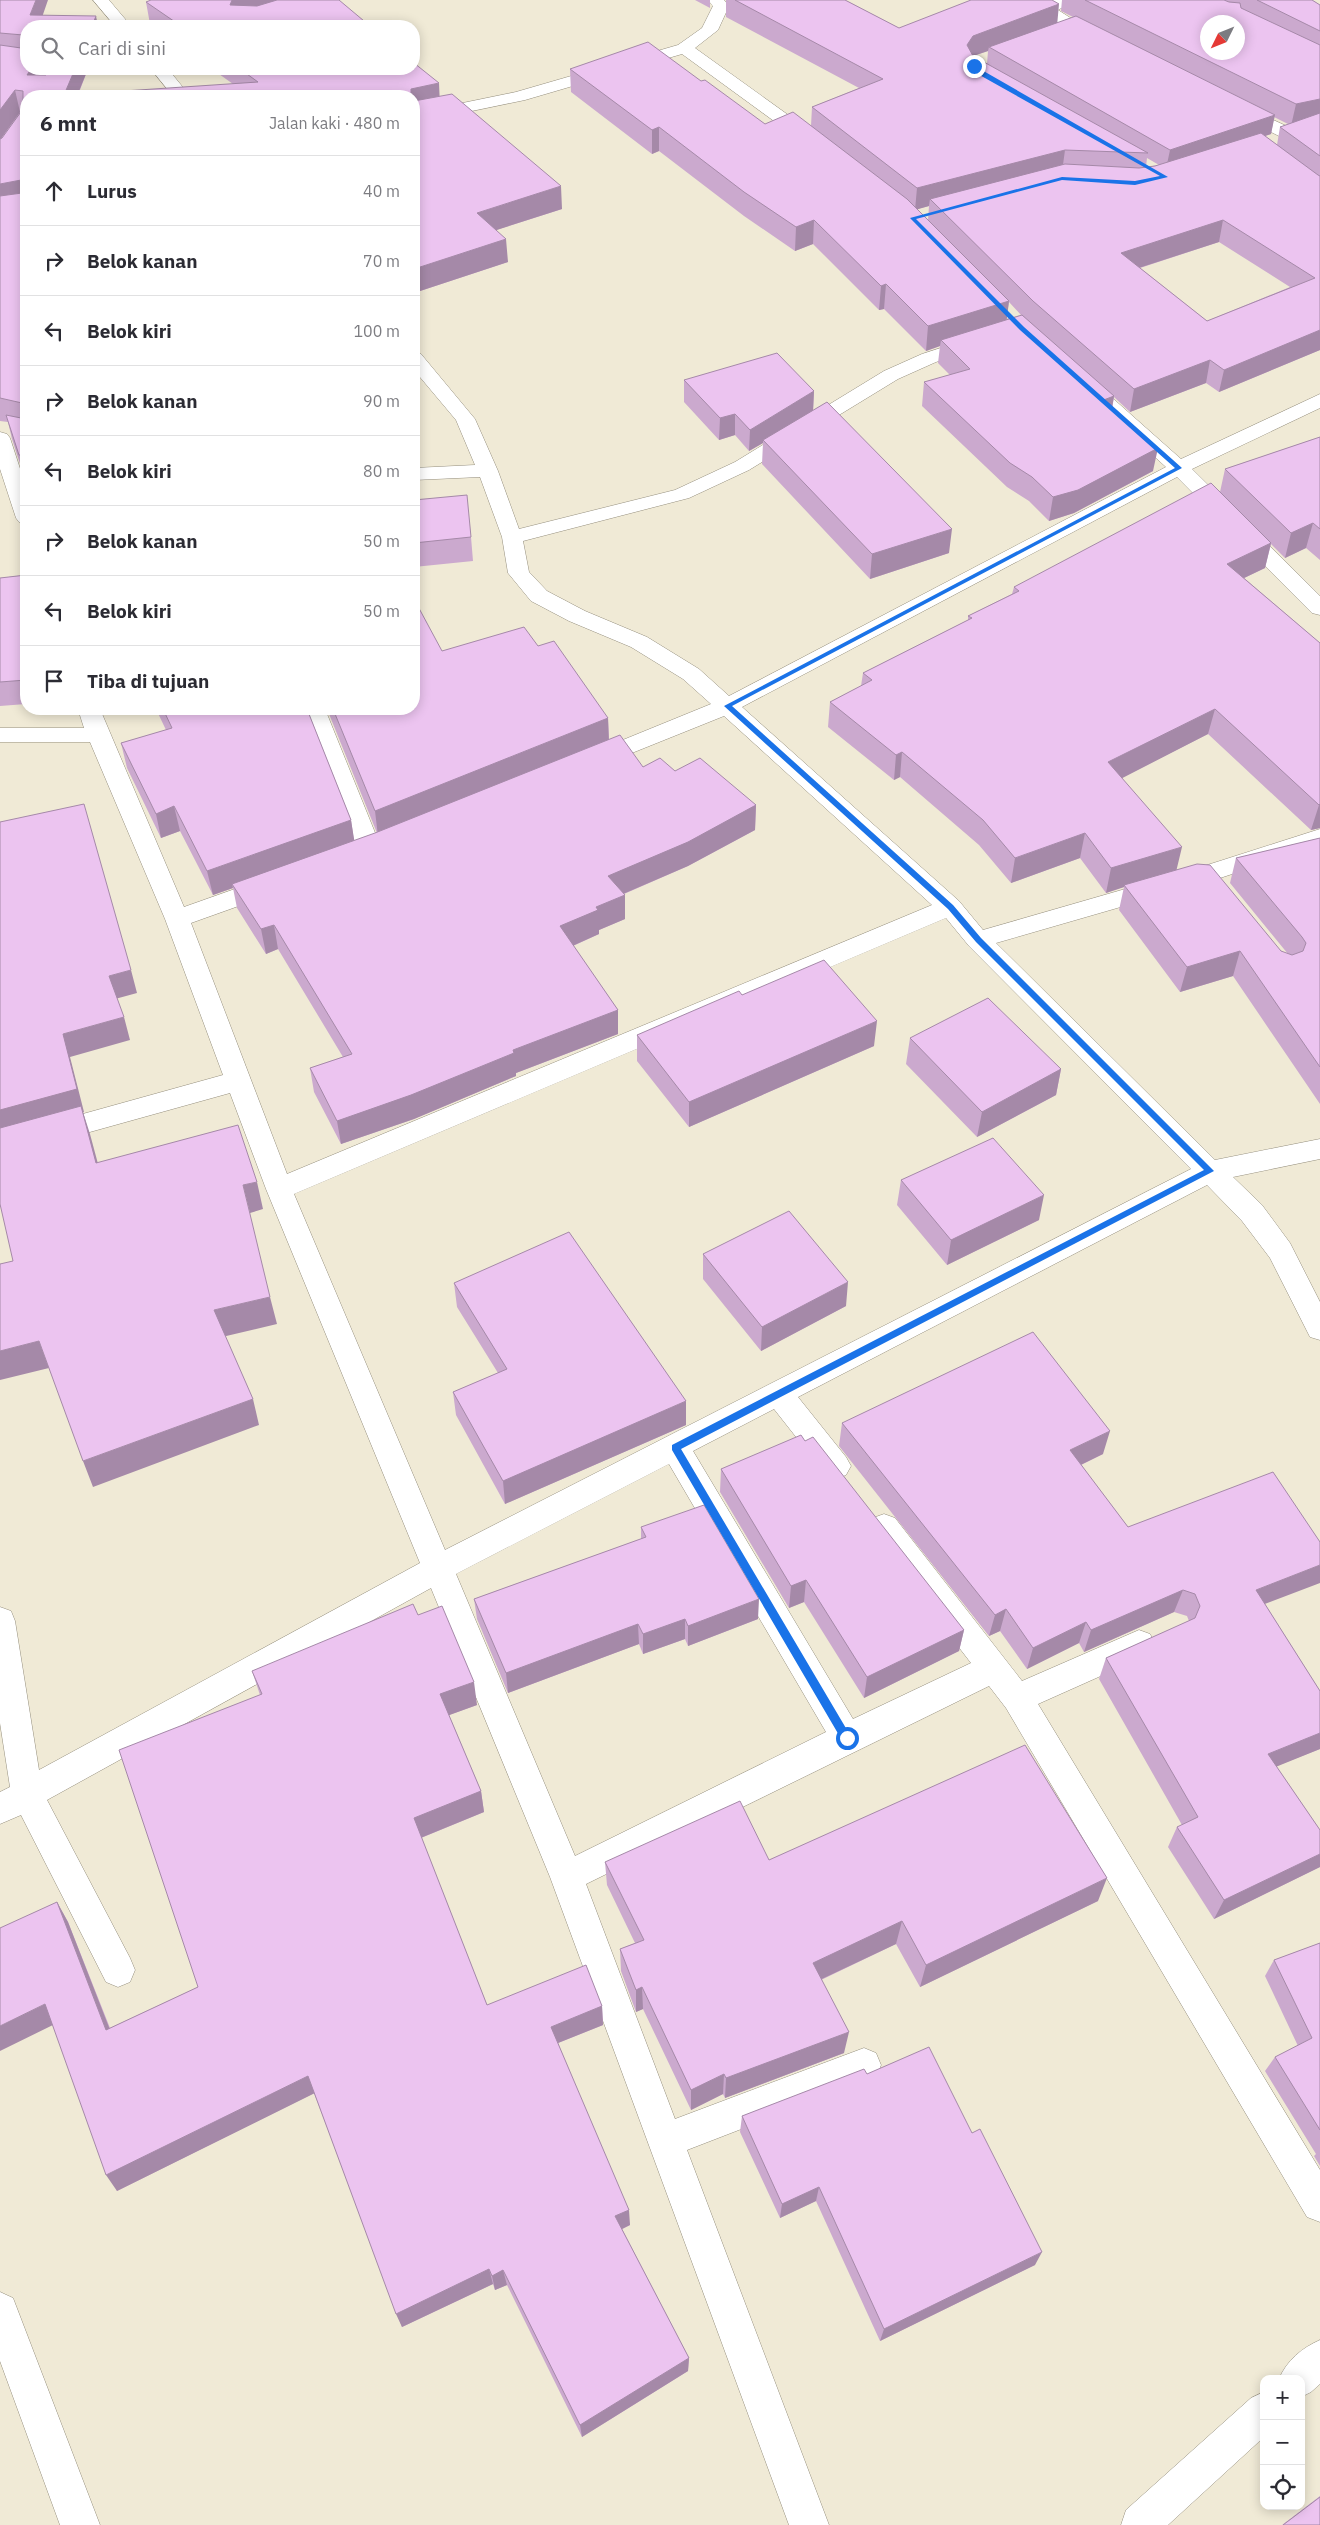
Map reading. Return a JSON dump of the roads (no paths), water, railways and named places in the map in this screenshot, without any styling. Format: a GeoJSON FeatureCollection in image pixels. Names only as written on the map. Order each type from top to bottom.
{"type":"FeatureCollection","features":[{"type":"Feature","properties":{"kind":"street"},"geometry":{"type":"LineString","coordinates":[[101,0],[118,20]]}},
{"type":"Feature","properties":{"kind":"street"},"geometry":{"type":"LineString","coordinates":[[420,117],[519,96],[684,48],[702,37],[716,23],[721,6],[716,0]]}},
{"type":"Feature","properties":{"kind":"street"},"geometry":{"type":"LineString","coordinates":[[1068,0],[1052,6],[1050,10],[1053,15],[1092,35]]}},
{"type":"Feature","properties":{"kind":"street"},"geometry":{"type":"LineString","coordinates":[[1057,33],[1074,27]]}},
{"type":"Feature","properties":{"kind":"street"},"geometry":{"type":"LineString","coordinates":[[684,48],[823,149]]}},
{"type":"Feature","properties":{"kind":"street"},"geometry":{"type":"LineString","coordinates":[[164,75],[177,90]]}},
{"type":"Feature","properties":{"kind":"street"},"geometry":{"type":"LineString","coordinates":[[1221,99],[1298,132],[1267,144]]}},
{"type":"Feature","properties":{"kind":"street"},"geometry":{"type":"LineString","coordinates":[[512,537],[682,494],[742,466],[891,374],[929,358],[994,337]]}},
{"type":"Feature","properties":{"kind":"street"},"geometry":{"type":"LineString","coordinates":[[420,365],[465,418],[488,471],[512,537],[519,573],[539,596],[577,616],[639,642],[691,674],[950,907],[978,940],[1252,1213],[1280,1251],[1320,1329]]}},
{"type":"Feature","properties":{"kind":"street"},"geometry":{"type":"LineString","coordinates":[[1067,368],[1179,468],[1320,608]]}},
{"type":"Feature","properties":{"kind":"street"},"geometry":{"type":"LineString","coordinates":[[572,768],[728,706],[1179,468],[1320,400]]}},
{"type":"Feature","properties":{"kind":"street"},"geometry":{"type":"LineString","coordinates":[[6,433],[20,492]]}},
{"type":"Feature","properties":{"kind":"street"},"geometry":{"type":"LineString","coordinates":[[420,474],[488,471]]}},
{"type":"Feature","properties":{"kind":"street"},"geometry":{"type":"LineString","coordinates":[[91,715],[177,919],[279,1189],[567,1877],[809,2525]]}},
{"type":"Feature","properties":{"kind":"street"},"geometry":{"type":"LineString","coordinates":[[316,715],[370,850]]}},
{"type":"Feature","properties":{"kind":"street"},"geometry":{"type":"LineString","coordinates":[[0,735],[98,735]]}},
{"type":"Feature","properties":{"kind":"street"},"geometry":{"type":"LineString","coordinates":[[978,940],[1206,874],[1320,837]]}},
{"type":"Feature","properties":{"kind":"street"},"geometry":{"type":"LineString","coordinates":[[1206,874],[1224,896]]}},
{"type":"Feature","properties":{"kind":"street"},"geometry":{"type":"LineString","coordinates":[[177,919],[287,880]]}},
{"type":"Feature","properties":{"kind":"street"},"geometry":{"type":"LineString","coordinates":[[279,1189],[950,907]]}},
{"type":"Feature","properties":{"kind":"street"},"geometry":{"type":"LineString","coordinates":[[0,1148],[238,1081]]}},
{"type":"Feature","properties":{"kind":"street"},"geometry":{"type":"LineString","coordinates":[[13,1801],[439,1568],[1210,1171],[1320,1149]]}},
{"type":"Feature","properties":{"kind":"street"},"geometry":{"type":"LineString","coordinates":[[779,1394],[1017,1698],[1320,2204]]}},
{"type":"Feature","properties":{"kind":"street"},"geometry":{"type":"LineString","coordinates":[[675,1447],[847,1738]]}},
{"type":"Feature","properties":{"kind":"street"},"geometry":{"type":"LineString","coordinates":[[0,1621],[13,1801],[118,1970]]}},
{"type":"Feature","properties":{"kind":"street"},"geometry":{"type":"LineString","coordinates":[[1017,1698],[1166,1632]]}},
{"type":"Feature","properties":{"kind":"street"},"geometry":{"type":"LineString","coordinates":[[567,1877],[847,1738],[994,1668]]}},
{"type":"Feature","properties":{"kind":"street"},"geometry":{"type":"LineString","coordinates":[[666,2140],[864,2065]]}},
{"type":"Feature","properties":{"kind":"street"},"geometry":{"type":"LineString","coordinates":[[0,2311],[80,2525]]}},
{"type":"Feature","properties":{"kind":"street"},"geometry":{"type":"LineString","coordinates":[[1302,2375],[1320,2359]]}},
{"type":"Feature","properties":{"kind":"street"},"geometry":{"type":"LineString","coordinates":[[1140,2525],[1260,2415]]}}]}
